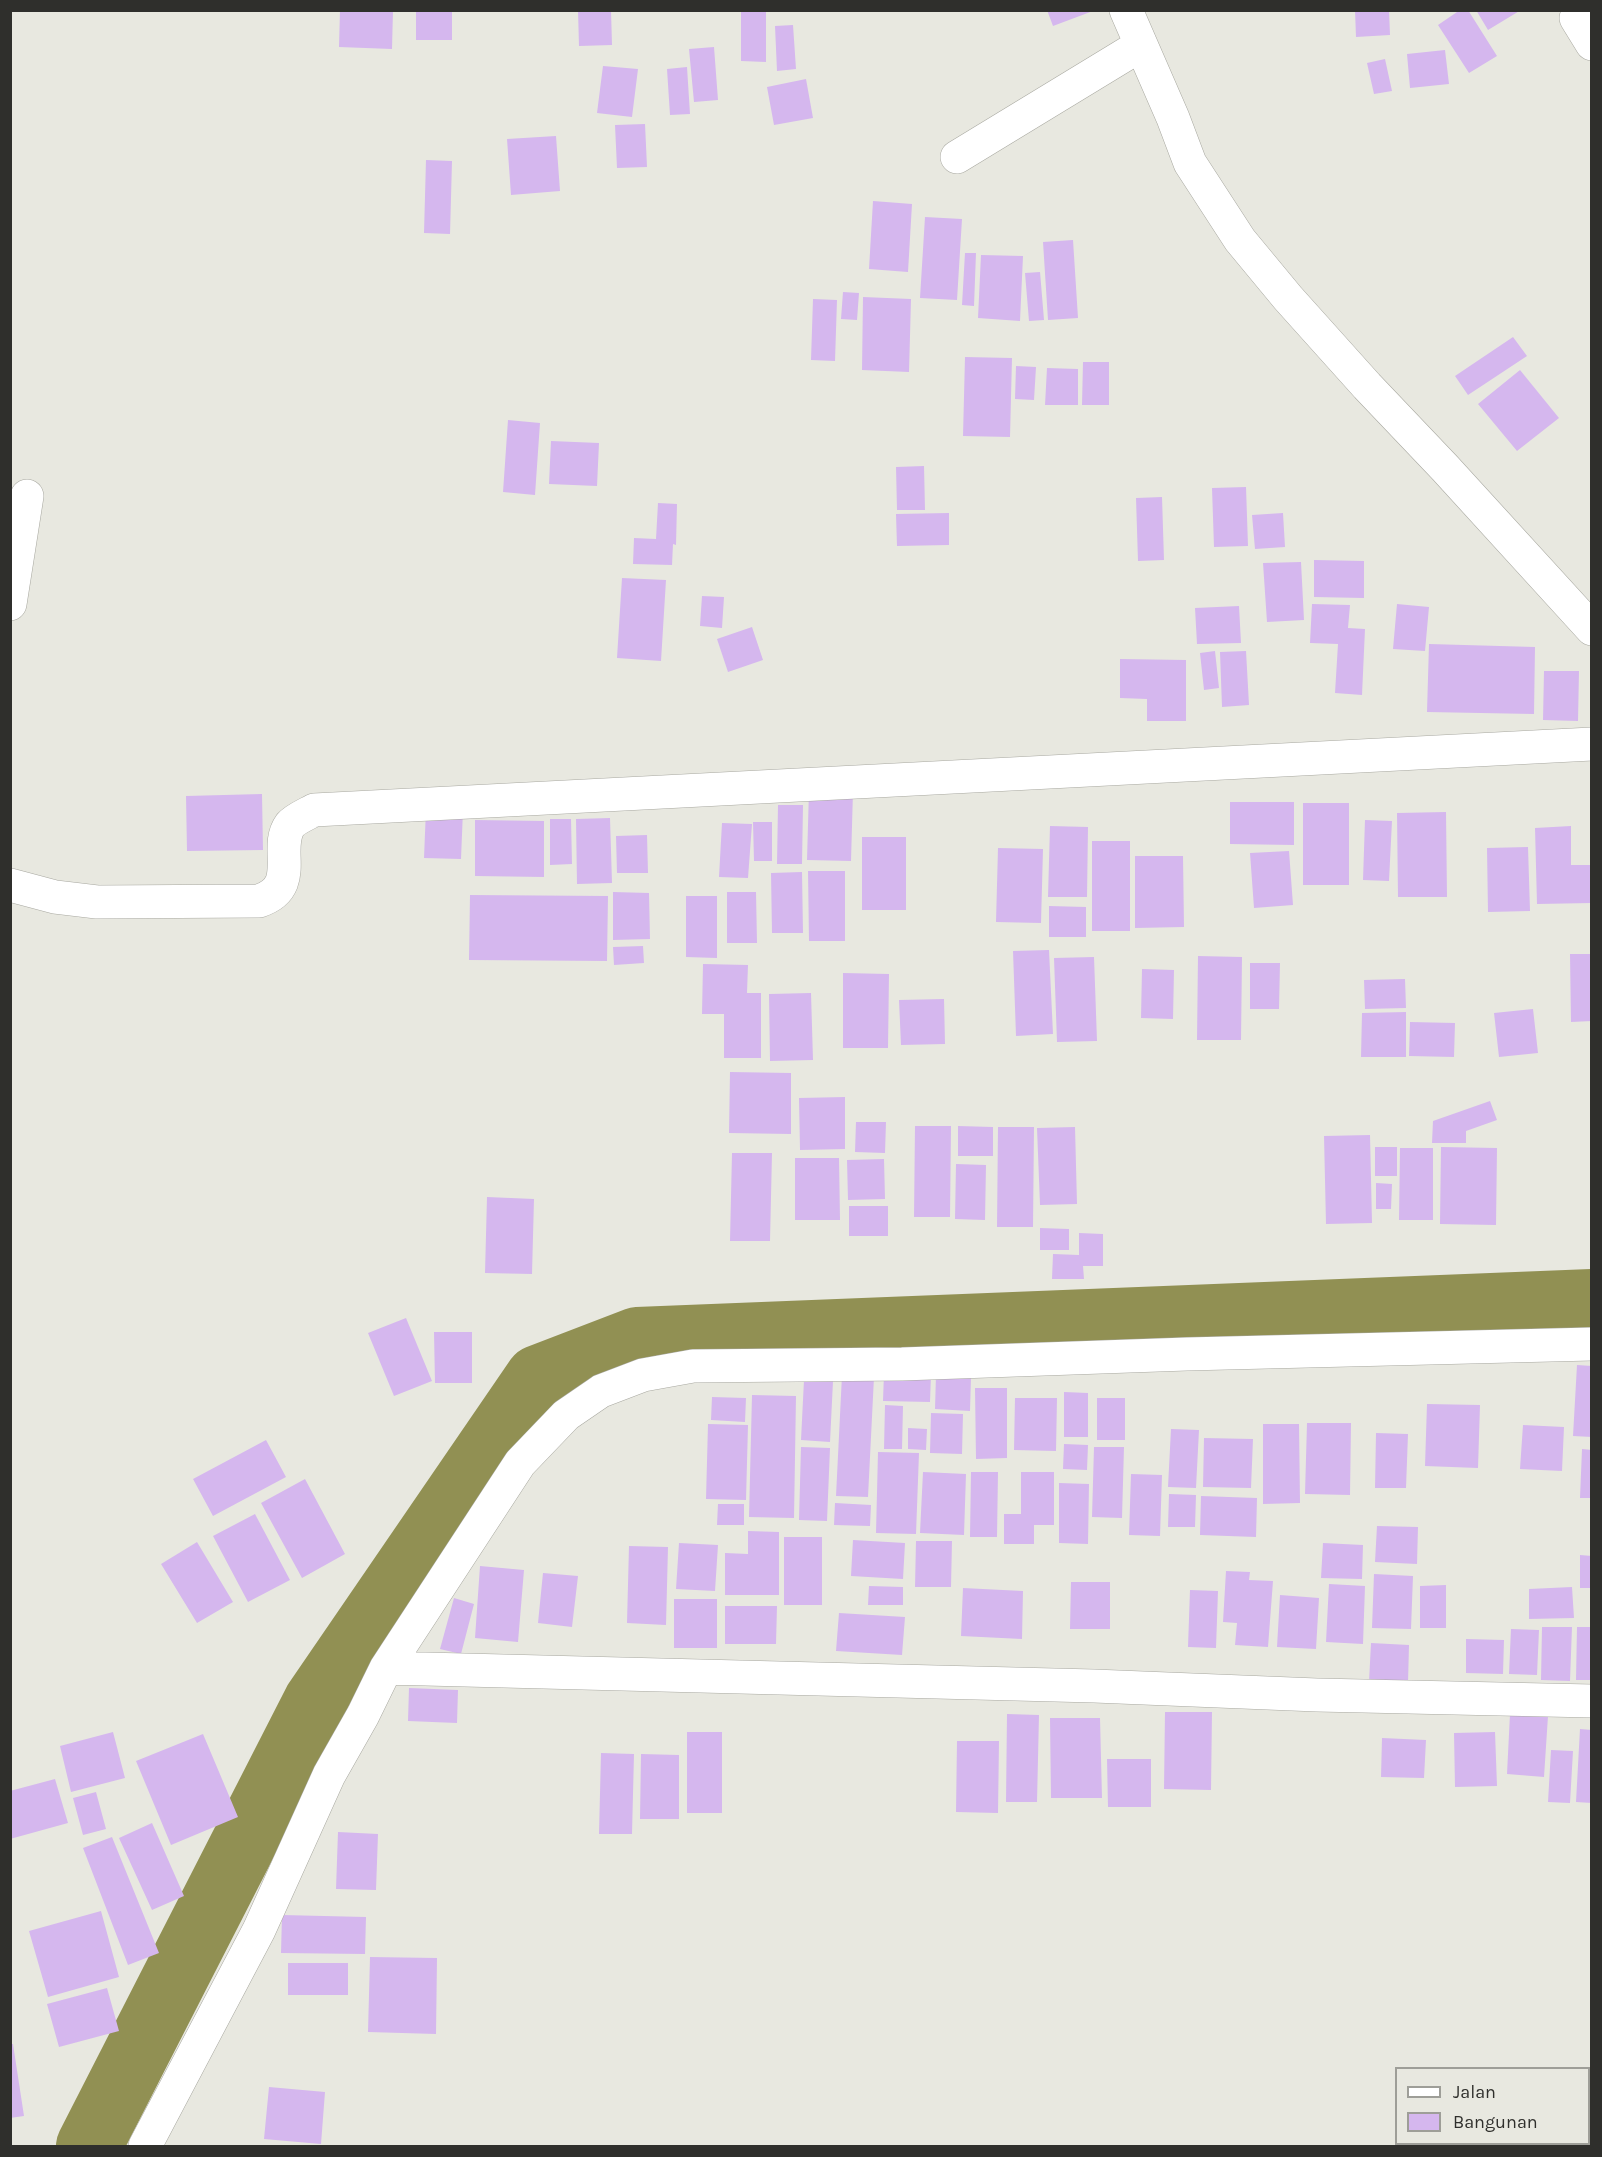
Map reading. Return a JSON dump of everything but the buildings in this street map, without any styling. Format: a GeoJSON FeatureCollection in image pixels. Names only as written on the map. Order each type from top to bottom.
{"type":"FeatureCollection","features":[{"type":"Feature","properties":{"kind":"street"},"geometry":{"type":"LineString","coordinates":[[1126,10],[1190,163],[1240,240],[1288,298],[1367,386],[1592,629]]}},
{"type":"Feature","properties":{"kind":"street"},"geometry":{"type":"LineString","coordinates":[[957,157],[1141,45]]}},
{"type":"Feature","properties":{"kind":"street"},"geometry":{"type":"LineString","coordinates":[[10,604],[27,496]]}},
{"type":"Feature","properties":{"kind":"street"},"geometry":{"type":"LineString","coordinates":[[10,885],[55,897],[98,902],[259,901],[272,897],[279,886],[286,866],[284,840],[291,824],[314,810],[1592,744]]}},
{"type":"Feature","properties":{"kind":"street"},"geometry":{"type":"LineString","coordinates":[[145,2146],[259,1930],[329,1775],[386,1668],[520,1463],[566,1415],[601,1391],[643,1375],[693,1366],[902,1364],[1592,1344]]}},
{"type":"Feature","properties":{"kind":"street"},"geometry":{"type":"LineString","coordinates":[[386,1668],[1592,1701]]}},
{"type":"Feature","properties":{"kind":"waterway"},"geometry":{"type":"LineString","coordinates":[[89,2146],[316,1702],[538,1378],[637,1340],[1592,1302]]}}]}
